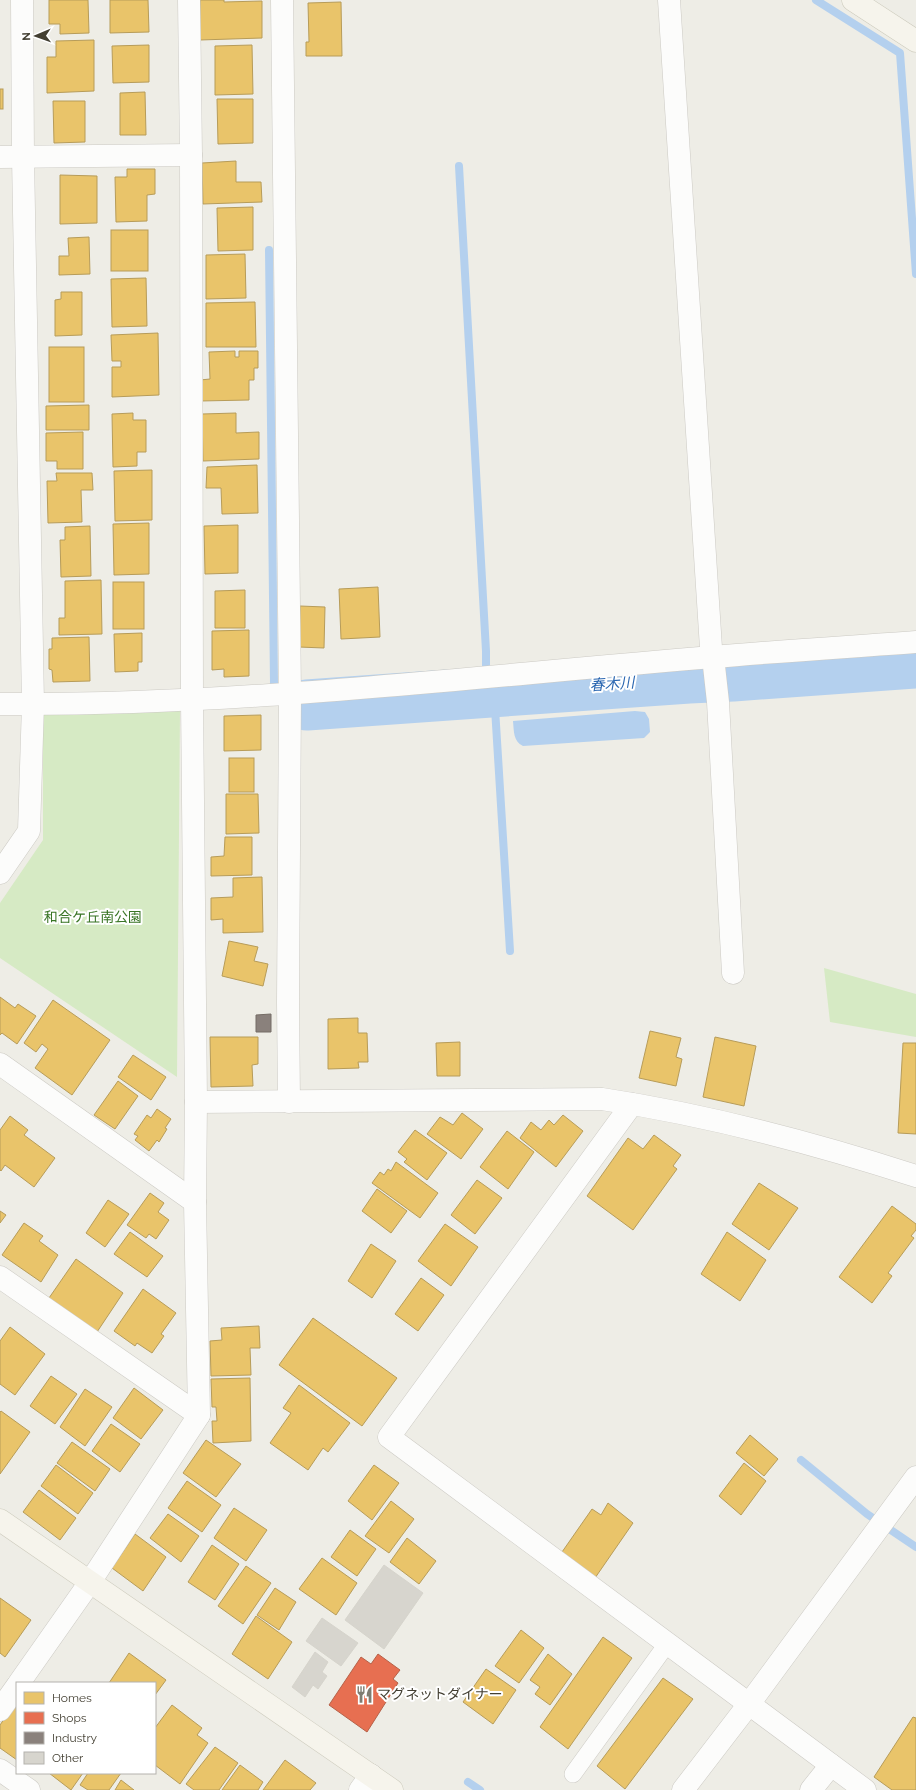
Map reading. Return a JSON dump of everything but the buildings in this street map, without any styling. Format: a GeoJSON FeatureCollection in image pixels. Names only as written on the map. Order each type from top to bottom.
{"type":"FeatureCollection","features":[{"type":"Feature","properties":{"kind":"street"},"geometry":{"type":"LineString","coordinates":[[0,873],[29,831],[33,704],[23,157],[22,0]]}},
{"type":"Feature","properties":{"kind":"street"},"geometry":{"type":"LineString","coordinates":[[20,1682],[90,1582],[199,1415],[195,1202],[196,1102],[192,701],[189,0]]}},
{"type":"Feature","properties":{"kind":"street"},"geometry":{"type":"LineString","coordinates":[[282,0],[290,694],[288,1002],[289,1102]]}},
{"type":"Feature","properties":{"kind":"street"},"geometry":{"type":"LineString","coordinates":[[669,0],[711,648],[718,710],[733,973]]}},
{"type":"Feature","properties":{"kind":"street"},"geometry":{"type":"LineString","coordinates":[[853,0],[916,41]]}},
{"type":"Feature","properties":{"kind":"street"},"geometry":{"type":"LineString","coordinates":[[0,157],[190,155]]}},
{"type":"Feature","properties":{"kind":"street"},"geometry":{"type":"LineString","coordinates":[[0,704],[192,701],[290,694],[713,656],[916,642]]}},
{"type":"Feature","properties":{"kind":"street"},"geometry":{"type":"LineString","coordinates":[[0,1064],[195,1202]]}},
{"type":"Feature","properties":{"kind":"street"},"geometry":{"type":"LineString","coordinates":[[196,1102],[602,1099],[719,1122],[843,1152],[916,1176]]}},
{"type":"Feature","properties":{"kind":"street"},"geometry":{"type":"LineString","coordinates":[[632,1104],[388,1437],[865,1790]]}},
{"type":"Feature","properties":{"kind":"street"},"geometry":{"type":"LineString","coordinates":[[0,1276],[199,1415]]}},
{"type":"Feature","properties":{"kind":"street"},"geometry":{"type":"LineString","coordinates":[[683,1790],[916,1477]]}},
{"type":"Feature","properties":{"kind":"street"},"geometry":{"type":"LineString","coordinates":[[0,1520],[90,1582],[365,1782],[392,1790]]}},
{"type":"Feature","properties":{"kind":"street"},"geometry":{"type":"LineString","coordinates":[[0,1710],[16,1687]]}},
{"type":"Feature","properties":{"kind":"street"},"geometry":{"type":"LineString","coordinates":[[812,1790],[831,1765]]}},
{"type":"Feature","properties":{"kind":"street"},"geometry":{"type":"LineString","coordinates":[[0,1770],[29,1790]]}},
{"type":"Feature","properties":{"kind":"lane"},"geometry":{"type":"LineString","coordinates":[[573,1774],[667,1644]]}},
{"type":"Feature","properties":{"kind":"green space","name":"和合ケ丘南公園"},"geometry":{"type":"Polygon","coordinates":[[[180,710],[177,1077],[0,958],[0,903],[43,840],[43,714],[180,710]]]}},
{"type":"Feature","properties":{"kind":"green space"},"geometry":{"type":"Polygon","coordinates":[[[824,968],[916,994],[916,1037],[830,1022],[824,968]]]}},
{"type":"Feature","properties":{"kind":"water"},"geometry":{"type":"Polygon","coordinates":[[[635,711],[645,712],[649,719],[650,732],[644,738],[523,746],[517,741],[514,732],[513,721],[635,711]]]}},
{"type":"Feature","properties":{"kind":"waterway"},"geometry":{"type":"LineString","coordinates":[[816,0],[900,53],[916,274]]}},
{"type":"Feature","properties":{"kind":"waterway"},"geometry":{"type":"LineString","coordinates":[[459,166],[486,651],[486,692]]}},
{"type":"Feature","properties":{"kind":"waterway"},"geometry":{"type":"LineString","coordinates":[[269,250],[274,683]]}},
{"type":"Feature","properties":{"kind":"waterway","name":"春木川"},"geometry":{"type":"LineString","coordinates":[[307,705],[916,663]]}},
{"type":"Feature","properties":{"kind":"waterway"},"geometry":{"type":"LineString","coordinates":[[494,692],[510,951]]}},
{"type":"Feature","properties":{"kind":"waterway"},"geometry":{"type":"LineString","coordinates":[[801,1460],[867,1514],[916,1547]]}},
{"type":"Feature","properties":{"kind":"waterway"},"geometry":{"type":"LineString","coordinates":[[468,1782],[480,1790]]}},
{"type":"Feature","properties":{"kind":"place","name":"マグネットダイナー"},"geometry":{"type":"Point","coordinates":[364,1694]}}]}
